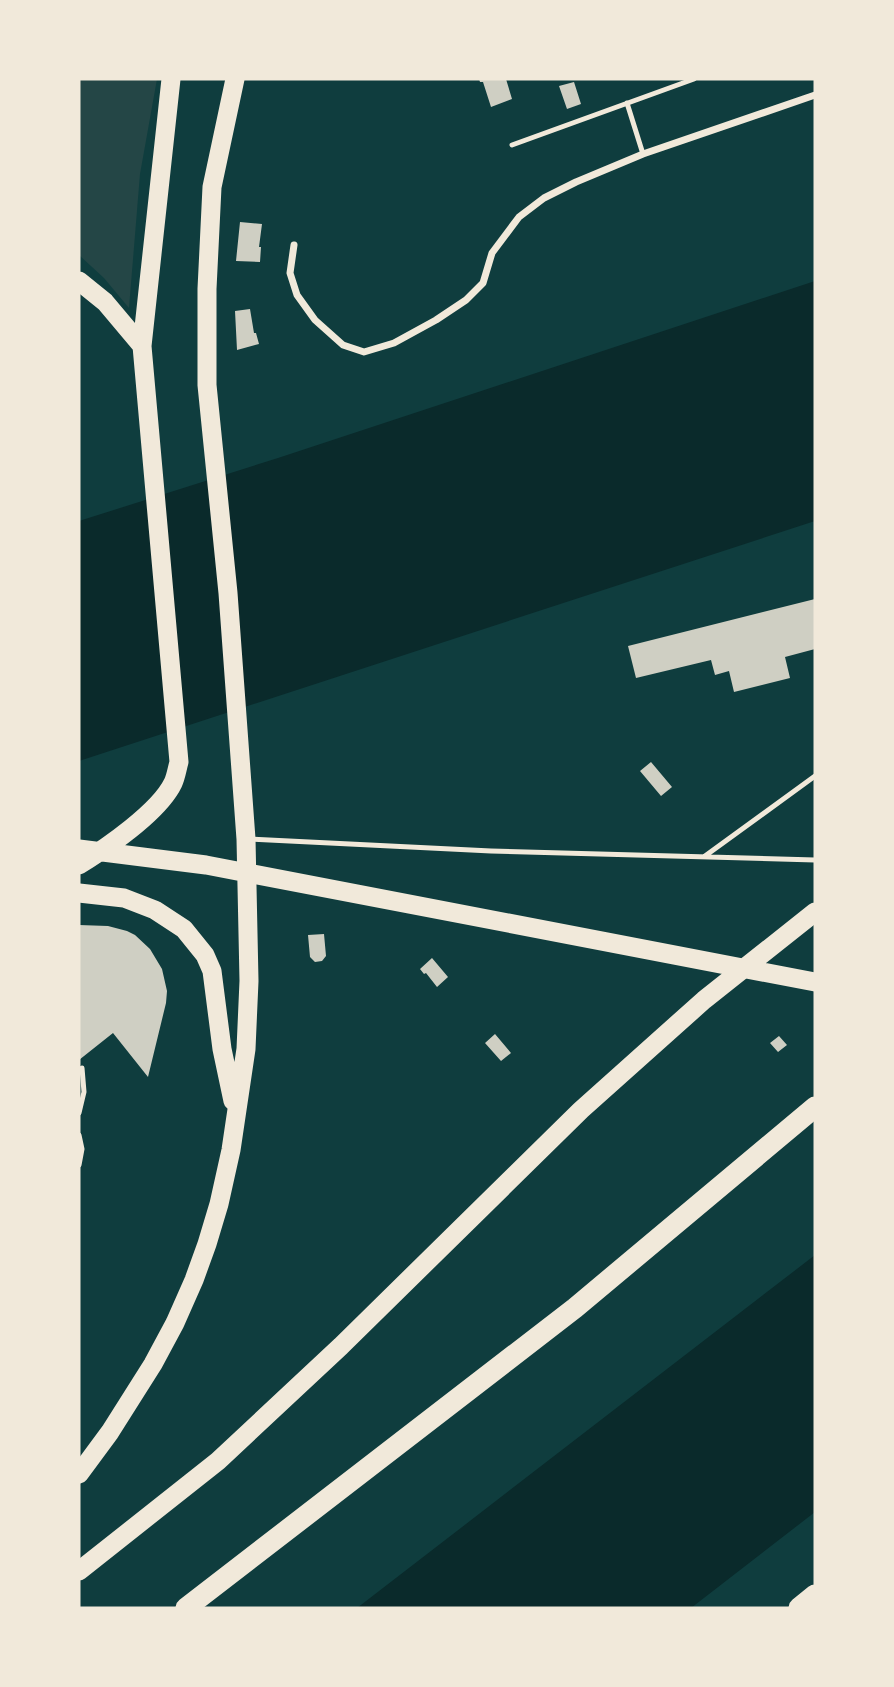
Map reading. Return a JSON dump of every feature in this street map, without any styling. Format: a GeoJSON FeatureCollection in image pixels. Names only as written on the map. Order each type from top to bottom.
{"type":"FeatureCollection","features":[{"type":"Feature","properties":{"kind":"highway"},"geometry":{"type":"LineString","coordinates":[[79,865],[133,826],[163,799],[174,782],[179,762],[142,346],[172,79]]}},
{"type":"Feature","properties":{"kind":"highway"},"geometry":{"type":"LineString","coordinates":[[79,1474],[132,1399],[153,1364],[184,1302],[207,1244],[231,1150],[246,1049],[249,981],[246,839],[228,593],[207,384],[206,289],[212,187],[235,79]]}},
{"type":"Feature","properties":{"kind":"highway"},"geometry":{"type":"LineString","coordinates":[[79,281],[105,302],[142,346]]}},
{"type":"Feature","properties":{"kind":"highway"},"geometry":{"type":"LineString","coordinates":[[79,849],[206,865],[815,982]]}},
{"type":"Feature","properties":{"kind":"highway"},"geometry":{"type":"LineString","coordinates":[[79,892],[124,898],[155,910],[184,929],[205,955],[212,971],[222,1049],[237,1116]]}},
{"type":"Feature","properties":{"kind":"highway"},"geometry":{"type":"LineString","coordinates":[[79,1571],[218,1461],[341,1346],[582,1110],[704,1000],[815,912]]}},
{"type":"Feature","properties":{"kind":"highway"},"geometry":{"type":"LineString","coordinates":[[186,1608],[575,1308],[815,1107]]}},
{"type":"Feature","properties":{"kind":"highway"},"geometry":{"type":"LineString","coordinates":[[799,1608],[815,1595]]}},
{"type":"Feature","properties":{"kind":"street"},"geometry":{"type":"LineString","coordinates":[[295,245],[290,273],[297,295],[315,320],[343,345],[364,352],[394,343],[466,300],[483,283],[492,253],[519,217],[544,198],[643,154],[815,95]]}},
{"type":"Feature","properties":{"kind":"lane"},"geometry":{"type":"LineString","coordinates":[[512,145],[694,79]]}},
{"type":"Feature","properties":{"kind":"lane"},"geometry":{"type":"LineString","coordinates":[[627,103],[643,154]]}},
{"type":"Feature","properties":{"kind":"lane"},"geometry":{"type":"LineString","coordinates":[[704,856],[815,775]]}},
{"type":"Feature","properties":{"kind":"lane"},"geometry":{"type":"LineString","coordinates":[[246,839],[491,852],[815,860]]}},
{"type":"Feature","properties":{"kind":"lane"},"geometry":{"type":"LineString","coordinates":[[79,1113],[85,1092],[82,1068]]}},
{"type":"Feature","properties":{"kind":"lane"},"geometry":{"type":"LineString","coordinates":[[79,1135],[82,1149],[79,1165]]}},
{"type":"Feature","properties":{"kind":"shaded area"},"geometry":{"type":"Polygon","coordinates":[[[79,79],[157,79],[140,174],[129,308],[104,278],[79,255],[79,79]]]}},
{"type":"Feature","properties":{"kind":"shaded area"},"geometry":{"type":"Polygon","coordinates":[[[815,281],[815,521],[79,761],[79,521],[815,281]]]}},
{"type":"Feature","properties":{"kind":"shaded area"},"geometry":{"type":"Polygon","coordinates":[[[815,1255],[815,1512],[691,1608],[357,1608],[815,1255]]]}},
{"type":"Feature","properties":{"kind":"building"},"geometry":{"type":"Polygon","coordinates":[[[479,79],[506,79],[512,99],[491,107],[483,82],[479,79]]]}},
{"type":"Feature","properties":{"kind":"building"},"geometry":{"type":"Polygon","coordinates":[[[574,82],[581,104],[567,109],[559,86],[574,82]]]}},
{"type":"Feature","properties":{"kind":"building"},"geometry":{"type":"Polygon","coordinates":[[[240,222],[262,224],[260,262],[236,261],[240,222]]]}},
{"type":"Feature","properties":{"kind":"building"},"geometry":{"type":"Polygon","coordinates":[[[250,309],[254,333],[259,344],[237,350],[235,311],[250,309]]]}},
{"type":"Feature","properties":{"kind":"building"},"geometry":{"type":"Polygon","coordinates":[[[815,599],[815,649],[785,657],[790,678],[734,692],[729,671],[715,675],[711,660],[636,678],[628,646],[815,599]]]}},
{"type":"Feature","properties":{"kind":"building"},"geometry":{"type":"Polygon","coordinates":[[[651,762],[672,787],[661,796],[640,771],[651,762]]]}},
{"type":"Feature","properties":{"kind":"building"},"geometry":{"type":"Polygon","coordinates":[[[79,925],[108,926],[135,935],[150,949],[162,969],[167,991],[166,1003],[148,1077],[113,1033],[79,1060],[79,925]]]}},
{"type":"Feature","properties":{"kind":"building"},"geometry":{"type":"Polygon","coordinates":[[[324,934],[326,956],[322,961],[315,962],[310,957],[308,935],[324,934]]]}},
{"type":"Feature","properties":{"kind":"building"},"geometry":{"type":"Polygon","coordinates":[[[432,958],[448,977],[437,987],[420,969],[432,958]]]}},
{"type":"Feature","properties":{"kind":"building"},"geometry":{"type":"Polygon","coordinates":[[[495,1034],[511,1053],[501,1061],[485,1043],[495,1034]]]}},
{"type":"Feature","properties":{"kind":"building"},"geometry":{"type":"Polygon","coordinates":[[[779,1036],[787,1045],[778,1052],[770,1043],[779,1036]]]}}]}
